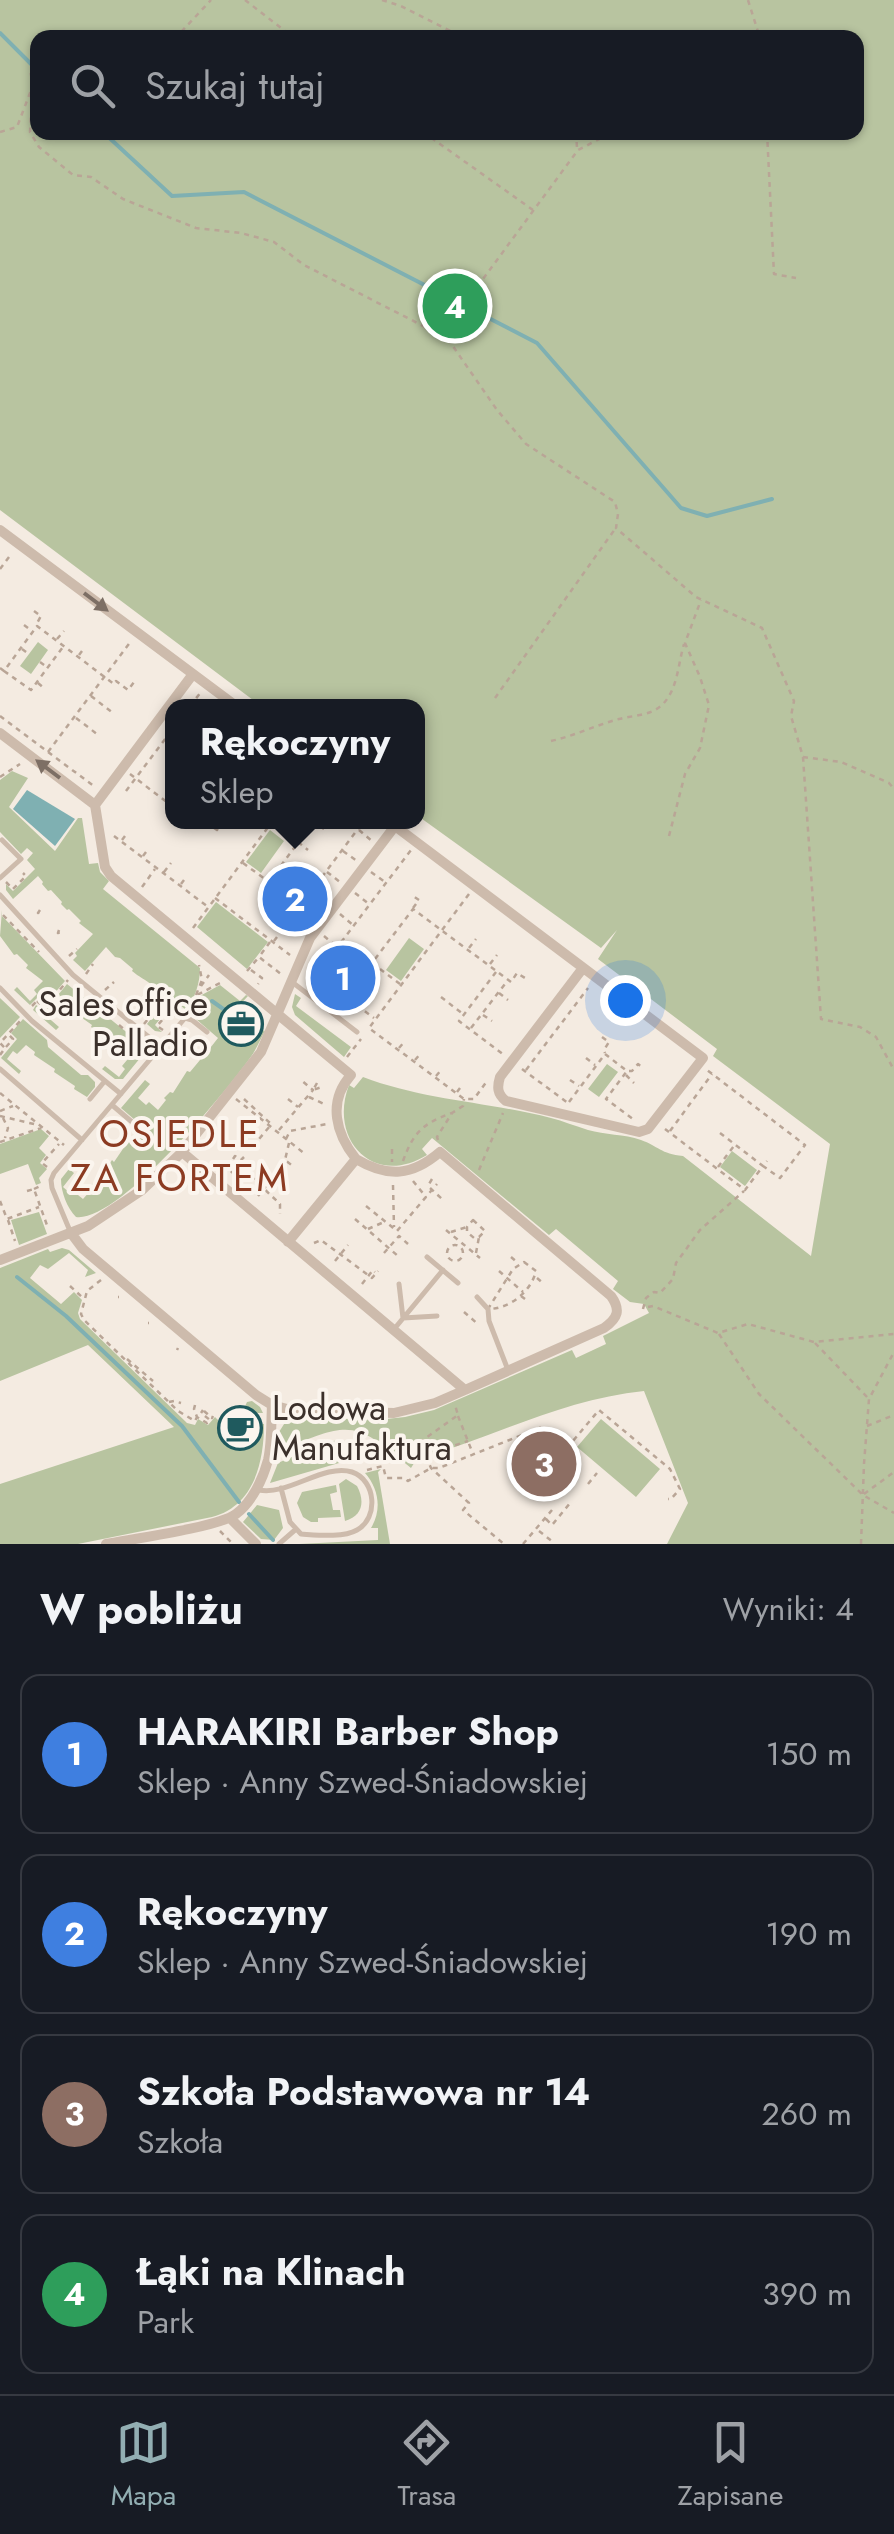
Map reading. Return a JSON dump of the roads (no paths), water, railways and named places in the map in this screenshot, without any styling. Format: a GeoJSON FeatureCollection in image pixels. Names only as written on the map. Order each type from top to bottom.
{"type":"FeatureCollection","features":[{"type":"Feature","properties":{"kind":"street"},"geometry":{"type":"LineString","coordinates":[[0,530],[227,699]]}},
{"type":"Feature","properties":{"kind":"street"},"geometry":{"type":"LineString","coordinates":[[174,699],[193,674]]}},
{"type":"Feature","properties":{"kind":"street"},"geometry":{"type":"LineString","coordinates":[[95,805],[165,711]]}},
{"type":"Feature","properties":{"kind":"street"},"geometry":{"type":"LineString","coordinates":[[0,733],[95,805],[105,867],[111,876],[351,1074],[338,1097],[337,1122],[356,1159],[392,1172],[420,1166],[440,1152],[611,1296],[618,1313],[604,1328],[436,1404],[394,1413],[292,1410],[272,1405],[256,1395],[82,1248],[71,1233]]}},
{"type":"Feature","properties":{"kind":"street"},"geometry":{"type":"LineString","coordinates":[[1,1257],[88,1226],[142,1190],[182,1152],[255,1061],[299,961],[322,921],[388,829]]}},
{"type":"Feature","properties":{"kind":"street"},"geometry":{"type":"LineString","coordinates":[[399,829],[703,1058],[648,1130],[639,1132],[501,1097],[498,1083],[583,968]]}},
{"type":"Feature","properties":{"kind":"street"},"geometry":{"type":"LineString","coordinates":[[182,1152],[393,1330],[459,1393]]}},
{"type":"Feature","properties":{"kind":"street"},"geometry":{"type":"LineString","coordinates":[[288,1242],[356,1159]]}},
{"type":"Feature","properties":{"kind":"street"},"geometry":{"type":"LineString","coordinates":[[106,1544],[230,1518],[242,1509],[256,1489],[269,1454],[272,1405]]}},
{"type":"Feature","properties":{"kind":"street"},"geometry":{"type":"LineString","coordinates":[[230,1518],[256,1544]]}},
{"type":"Feature","properties":{"kind":"lane"},"geometry":{"type":"LineString","coordinates":[[0,878],[21,859],[2,840]]}},
{"type":"Feature","properties":{"kind":"lane"},"geometry":{"type":"LineString","coordinates":[[2,892],[3,904],[74,975],[142,1036],[161,1047]]}},
{"type":"Feature","properties":{"kind":"lane"},"geometry":{"type":"LineString","coordinates":[[290,982],[359,1035]]}},
{"type":"Feature","properties":{"kind":"lane"},"geometry":{"type":"LineString","coordinates":[[0,988],[25,1014],[121,1094]]}},
{"type":"Feature","properties":{"kind":"lane"},"geometry":{"type":"LineString","coordinates":[[71,1233],[51,1180],[54,1173],[186,1018],[207,1032]]}},
{"type":"Feature","properties":{"kind":"lane"},"geometry":{"type":"LineString","coordinates":[[127,1054],[142,1036]]}},
{"type":"Feature","properties":{"kind":"lane"},"geometry":{"type":"LineString","coordinates":[[0,1070],[82,1140]]}},
{"type":"Feature","properties":{"kind":"lane"},"geometry":{"type":"LineString","coordinates":[[90,1099],[104,1081]]}},
{"type":"Feature","properties":{"kind":"lane"},"geometry":{"type":"LineString","coordinates":[[112,1105],[132,1122]]}},
{"type":"Feature","properties":{"kind":"lane"},"geometry":{"type":"LineString","coordinates":[[427,1256],[458,1283]]}},
{"type":"Feature","properties":{"kind":"lane"},"geometry":{"type":"LineString","coordinates":[[393,1330],[442,1270]]}},
{"type":"Feature","properties":{"kind":"lane"},"geometry":{"type":"LineString","coordinates":[[398,1284],[403,1318]]}},
{"type":"Feature","properties":{"kind":"lane"},"geometry":{"type":"LineString","coordinates":[[477,1297],[488,1309],[508,1370]]}},
{"type":"Feature","properties":{"kind":"lane"},"geometry":{"type":"LineString","coordinates":[[403,1318],[437,1316]]}},
{"type":"Feature","properties":{"kind":"lane"},"geometry":{"type":"LineString","coordinates":[[256,1489],[266,1492],[346,1470],[360,1476],[370,1489],[370,1516],[365,1524],[349,1533],[306,1535],[295,1530],[290,1522],[281,1488]]}},
{"type":"Feature","properties":{"kind":"lane"},"geometry":{"type":"LineString","coordinates":[[279,1544],[295,1530]]}},
{"type":"Feature","properties":{"kind":"water"},"geometry":{"type":"Polygon","coordinates":[[[27,790],[75,819],[55,846],[13,809],[27,790]]]}},
{"type":"Feature","properties":{"kind":"waterway"},"geometry":{"type":"LineString","coordinates":[[0,33],[30,63]]}},
{"type":"Feature","properties":{"kind":"waterway"},"geometry":{"type":"LineString","coordinates":[[112,140],[172,196],[244,192],[537,343],[681,508],[707,516],[772,499]]}},
{"type":"Feature","properties":{"kind":"waterway"},"geometry":{"type":"LineString","coordinates":[[212,1001],[226,1011],[235,1011]]}},
{"type":"Feature","properties":{"kind":"waterway"},"geometry":{"type":"LineString","coordinates":[[17,1277],[66,1316],[182,1426],[239,1502]]}},
{"type":"Feature","properties":{"kind":"waterway"},"geometry":{"type":"LineString","coordinates":[[249,1514],[273,1540]]}},
{"type":"Feature","properties":{"kind":"place","name":"Łąki na Klinach"},"geometry":{"type":"Point","coordinates":[455,306]}},
{"type":"Feature","properties":{"kind":"place","name":"Rękoczyny"},"geometry":{"type":"Point","coordinates":[295,899]}},
{"type":"Feature","properties":{"kind":"place","name":"HARAKIRI Barber Shop"},"geometry":{"type":"Point","coordinates":[343,978]}},
{"type":"Feature","properties":{"kind":"place","name":"Sales office Palladio"},"geometry":{"type":"Point","coordinates":[241,1024]}},
{"type":"Feature","properties":{"kind":"place","name":"Lodowa Manufaktura"},"geometry":{"type":"Point","coordinates":[240,1428]}},
{"type":"Feature","properties":{"kind":"place","name":"Szkoła Podstawowa nr 14"},"geometry":{"type":"Point","coordinates":[544,1464]}},
{"type":"Feature","properties":{"kind":"district","name":"OSIEDLE ZA FORTEM"},"geometry":{"type":"Point","coordinates":[180,1155]}}]}
